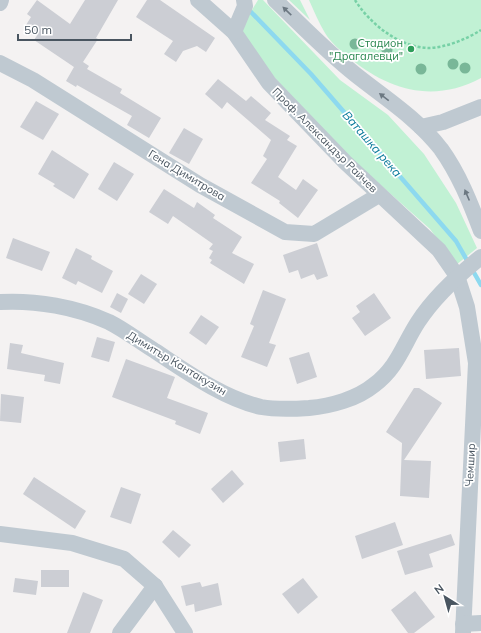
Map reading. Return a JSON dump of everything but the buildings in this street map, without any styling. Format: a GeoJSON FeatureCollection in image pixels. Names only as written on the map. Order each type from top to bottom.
{"type":"FeatureCollection","features":[{"type":"Feature","properties":{"kind":"street","name":"Проф. Александър Райчев"},"geometry":{"type":"LineString","coordinates":[[198,0],[234,32],[269,83],[379,195],[439,250],[460,274]]}},
{"type":"Feature","properties":{"kind":"street"},"geometry":{"type":"LineString","coordinates":[[234,32],[245,6],[244,0]]}},
{"type":"Feature","properties":{"kind":"street"},"geometry":{"type":"LineString","coordinates":[[275,0],[339,61],[421,127],[440,148],[465,191],[481,231]]}},
{"type":"Feature","properties":{"kind":"street","name":"Гена Димитрова"},"geometry":{"type":"LineString","coordinates":[[0,64],[33,80],[200,185],[285,232],[314,234],[379,195]]}},
{"type":"Feature","properties":{"kind":"street"},"geometry":{"type":"LineString","coordinates":[[421,127],[443,122],[481,107]]}},
{"type":"Feature","properties":{"kind":"street","name":"Димитър Кантакузин"},"geometry":{"type":"LineString","coordinates":[[0,302],[35,303],[88,314],[109,322],[207,384],[240,400],[262,407],[290,409],[319,407],[348,400],[374,386],[393,368],[418,322],[440,293],[480,258]]}},
{"type":"Feature","properties":{"kind":"street","name":"Чемшир"},"geometry":{"type":"LineString","coordinates":[[460,274],[476,363],[463,629]]}},
{"type":"Feature","properties":{"kind":"street"},"geometry":{"type":"LineString","coordinates":[[0,534],[72,543],[124,559],[155,586],[185,633]]}},
{"type":"Feature","properties":{"kind":"street"},"geometry":{"type":"LineString","coordinates":[[120,633],[155,586]]}},
{"type":"Feature","properties":{"kind":"street"},"geometry":{"type":"LineString","coordinates":[[463,629],[481,623]]}},
{"type":"Feature","properties":{"kind":"path"},"geometry":{"type":"LineString","coordinates":[[355,0],[368,18],[384,31],[413,45],[429,48],[460,40],[481,30]]}},
{"type":"Feature","properties":{"kind":"green space"},"geometry":{"type":"Polygon","coordinates":[[[258,0],[263,0],[340,80],[388,115],[424,154],[456,203],[477,248],[456,265],[430,229],[339,148],[260,62],[240,30],[258,0]]]}},
{"type":"Feature","properties":{"kind":"green space"},"geometry":{"type":"Polygon","coordinates":[[[289,0],[300,0],[310,20],[289,0]]]}},
{"type":"Feature","properties":{"kind":"green space","name":"Стадион \"Драгалевци\""},"geometry":{"type":"Polygon","coordinates":[[[309,0],[481,0],[481,78],[464,86],[447,90],[430,91],[413,90],[397,86],[381,79],[366,70],[333,44],[327,37],[309,0]]]}},
{"type":"Feature","properties":{"kind":"waterway","name":"Ваташка река"},"geometry":{"type":"LineString","coordinates":[[251,12],[311,74],[456,241],[481,285]]}},
{"type":"Feature","properties":{"kind":"place","name":"Стадион \"Драгалевци\""},"geometry":{"type":"Point","coordinates":[411,49]}}]}
